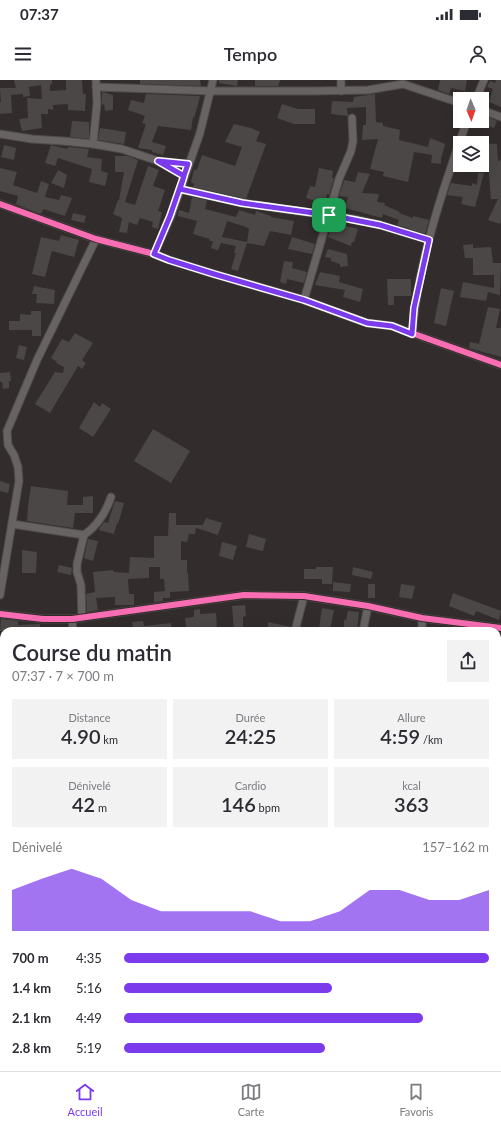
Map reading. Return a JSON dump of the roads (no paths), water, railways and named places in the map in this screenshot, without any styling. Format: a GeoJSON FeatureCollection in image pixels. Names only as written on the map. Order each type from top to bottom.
{"type":"FeatureCollection","features":[{"type":"Feature","properties":{"kind":"street"},"geometry":{"type":"LineString","coordinates":[[154,254],[170,216],[200,133],[213,80]]}},
{"type":"Feature","properties":{"kind":"street"},"geometry":{"type":"LineString","coordinates":[[341,80],[341,91]]}},
{"type":"Feature","properties":{"kind":"street"},"geometry":{"type":"LineString","coordinates":[[479,92],[484,80]]}},
{"type":"Feature","properties":{"kind":"street"},"geometry":{"type":"LineString","coordinates":[[93,144],[97,102],[96,84],[211,91],[341,91],[380,89],[403,84],[453,101]]}},
{"type":"Feature","properties":{"kind":"street"},"geometry":{"type":"LineString","coordinates":[[489,112],[501,116]]}},
{"type":"Feature","properties":{"kind":"street"},"geometry":{"type":"LineString","coordinates":[[304,300],[339,179],[351,151],[353,141],[352,118]]}},
{"type":"Feature","properties":{"kind":"street"},"geometry":{"type":"LineString","coordinates":[[412,334],[414,308],[429,240],[465,128]]}},
{"type":"Feature","properties":{"kind":"street"},"geometry":{"type":"LineString","coordinates":[[0,134],[32,139],[93,144],[122,149],[158,161],[184,176]]}},
{"type":"Feature","properties":{"kind":"street"},"geometry":{"type":"LineString","coordinates":[[158,161],[188,164]]}},
{"type":"Feature","properties":{"kind":"street"},"geometry":{"type":"LineString","coordinates":[[180,189],[242,203],[329,215],[380,225],[429,240]]}},
{"type":"Feature","properties":{"kind":"street"},"geometry":{"type":"LineString","coordinates":[[0,204],[96,239],[154,254],[214,274],[304,300],[367,323],[392,326],[501,365]]}},
{"type":"Feature","properties":{"kind":"street"},"geometry":{"type":"LineString","coordinates":[[0,595],[19,481],[18,467],[14,455],[8,445],[7,431],[37,360],[96,239]]}},
{"type":"Feature","properties":{"kind":"street"},"geometry":{"type":"LineString","coordinates":[[82,618],[81,585],[77,572],[77,564],[84,535],[94,526],[105,512],[111,497]]}},
{"type":"Feature","properties":{"kind":"street"},"geometry":{"type":"LineString","coordinates":[[12,524],[84,535]]}},
{"type":"Feature","properties":{"kind":"street"},"geometry":{"type":"LineString","coordinates":[[0,614],[44,619],[72,619],[244,595],[304,596],[368,606],[422,618],[493,627]]}},
{"type":"Feature","properties":{"kind":"street"},"geometry":{"type":"LineString","coordinates":[[296,627],[304,596]]}},
{"type":"Feature","properties":{"kind":"street"},"geometry":{"type":"LineString","coordinates":[[364,627],[368,606]]}},
{"type":"Feature","properties":{"kind":"street"},"geometry":{"type":"LineString","coordinates":[[422,618],[422,627]]}},
{"type":"Feature","properties":{"kind":"street"},"geometry":{"type":"LineString","coordinates":[[72,619],[73,627]]}}]}
